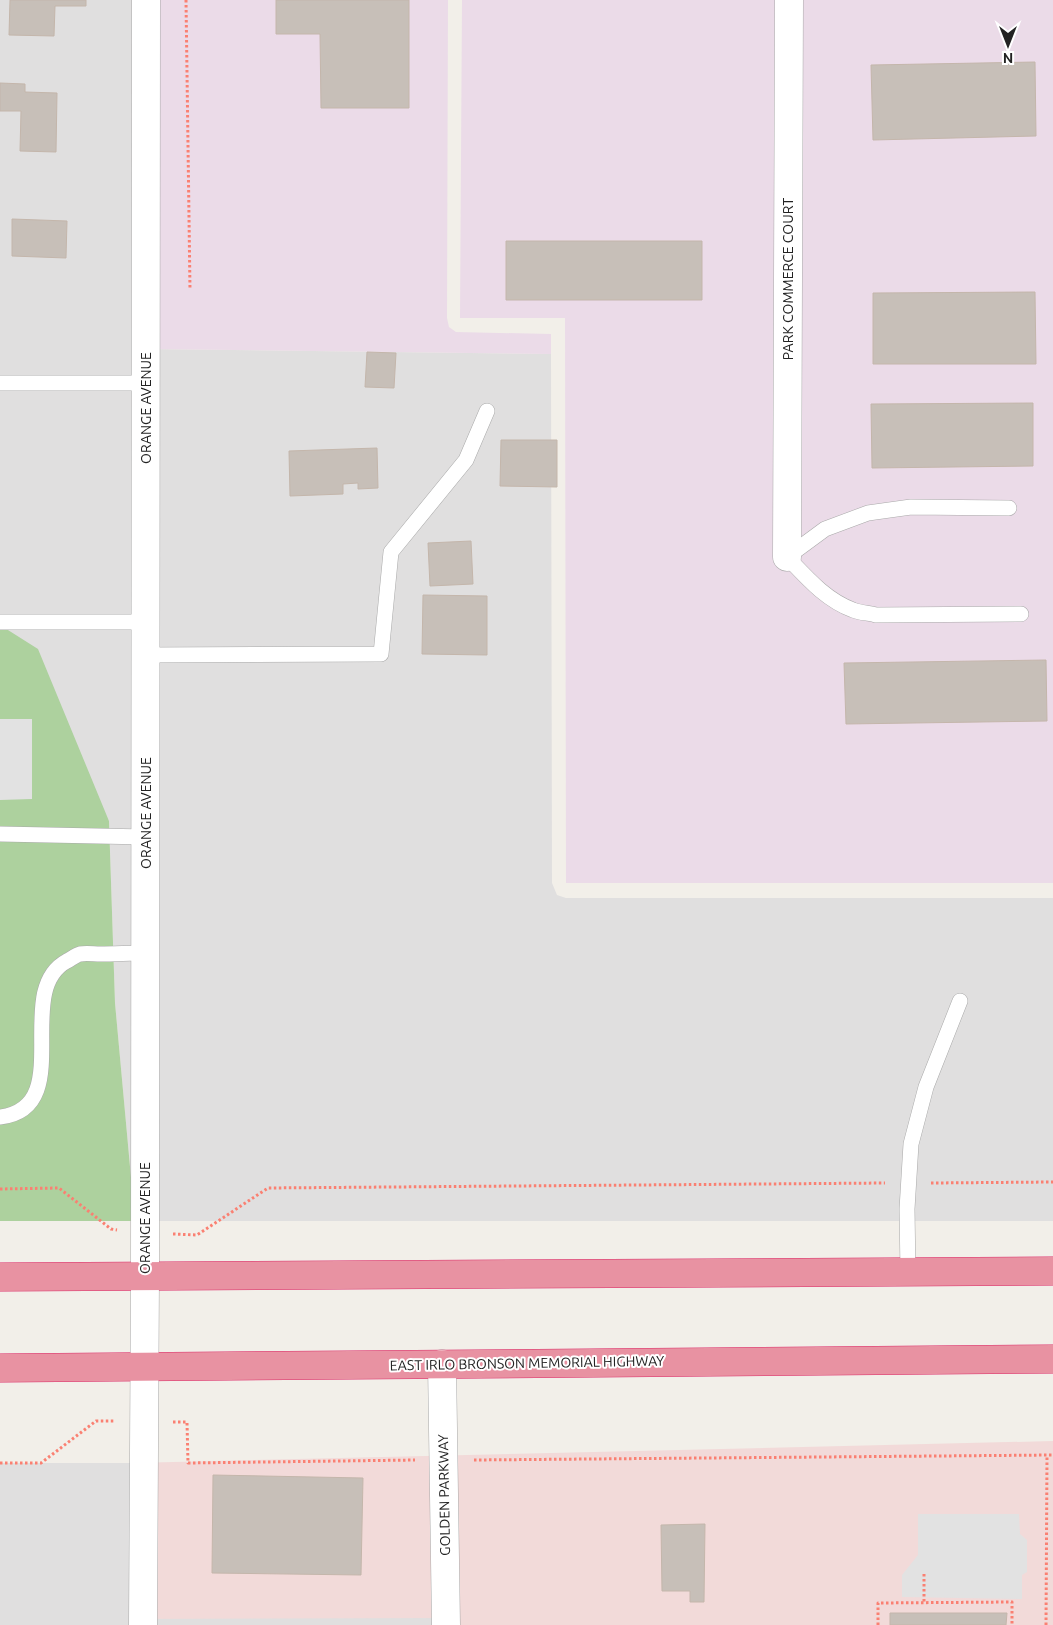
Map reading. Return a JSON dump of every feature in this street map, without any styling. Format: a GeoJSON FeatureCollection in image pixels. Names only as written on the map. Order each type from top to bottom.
{"type":"FeatureCollection","features":[{"type":"Feature","properties":{"kind":"highway"},"geometry":{"type":"LineString","coordinates":[[0,1277],[1053,1271]]}},
{"type":"Feature","properties":{"kind":"highway","name":"EAST IRLO BRONSON MEMORIAL HIGHWAY"},"geometry":{"type":"LineString","coordinates":[[0,1368],[1053,1359]]}},
{"type":"Feature","properties":{"kind":"street","name":"ORANGE AVENUE"},"geometry":{"type":"LineString","coordinates":[[143,1625],[146,1276],[146,0]]}},
{"type":"Feature","properties":{"kind":"street","name":"PARK COMMERCE COURT"},"geometry":{"type":"LineString","coordinates":[[787,557],[789,0]]}},
{"type":"Feature","properties":{"kind":"street","name":"GOLDEN PARKWAY"},"geometry":{"type":"LineString","coordinates":[[442,1364],[446,1625]]}},
{"type":"Feature","properties":{"kind":"lane"},"geometry":{"type":"LineString","coordinates":[[0,383],[146,383]]}},
{"type":"Feature","properties":{"kind":"lane"},"geometry":{"type":"LineString","coordinates":[[146,655],[381,654],[391,552],[466,460],[488,411]]}},
{"type":"Feature","properties":{"kind":"lane"},"geometry":{"type":"LineString","coordinates":[[1009,508],[911,507],[868,513],[825,529],[787,557],[813,584],[833,601],[854,611],[876,614],[1021,614]]}},
{"type":"Feature","properties":{"kind":"lane"},"geometry":{"type":"LineString","coordinates":[[0,622],[146,622]]}},
{"type":"Feature","properties":{"kind":"lane"},"geometry":{"type":"LineString","coordinates":[[0,834],[146,837]]}},
{"type":"Feature","properties":{"kind":"lane"},"geometry":{"type":"LineString","coordinates":[[0,1117],[13,1116],[33,1100],[40,1076],[44,993],[50,975],[63,963],[80,954],[146,953]]}},
{"type":"Feature","properties":{"kind":"lane"},"geometry":{"type":"LineString","coordinates":[[908,1272],[907,1210],[911,1144],[926,1087],[960,1001]]}},
{"type":"Feature","properties":{"kind":"path"},"geometry":{"type":"LineString","coordinates":[[186,0],[190,290]]}},
{"type":"Feature","properties":{"kind":"path"},"geometry":{"type":"LineString","coordinates":[[0,1188],[59,1188],[111,1229],[146,1233],[197,1235],[268,1188],[1053,1182]]}},
{"type":"Feature","properties":{"kind":"path"},"geometry":{"type":"LineString","coordinates":[[0,1463],[42,1463],[96,1421],[187,1422],[188,1463],[1053,1455]]}},
{"type":"Feature","properties":{"kind":"path"},"geometry":{"type":"LineString","coordinates":[[1046,1455],[1046,1625]]}},
{"type":"Feature","properties":{"kind":"path"},"geometry":{"type":"LineString","coordinates":[[924,1574],[924,1602]]}},
{"type":"Feature","properties":{"kind":"path"},"geometry":{"type":"LineString","coordinates":[[878,1625],[878,1603],[924,1602],[1012,1602],[1012,1625]]}},
{"type":"Feature","properties":{"kind":"shaded area"},"geometry":{"type":"Polygon","coordinates":[[[0,0],[140,0],[147,349],[551,354],[552,883],[557,895],[566,898],[1053,898],[1053,1221],[135,1221],[115,1003],[109,821],[0,625],[0,0]]]}},
{"type":"Feature","properties":{"kind":"shaded area"},"geometry":{"type":"Polygon","coordinates":[[[140,0],[448,0],[447,318],[449,327],[456,332],[551,334],[551,354],[146,349],[140,0]]]}},
{"type":"Feature","properties":{"kind":"shaded area"},"geometry":{"type":"Polygon","coordinates":[[[462,0],[1053,0],[1053,883],[566,883],[565,318],[460,318],[462,0]]]}},
{"type":"Feature","properties":{"kind":"shaded area"},"geometry":{"type":"Polygon","coordinates":[[[0,719],[32,719],[32,799],[0,800],[0,719]]]}},
{"type":"Feature","properties":{"kind":"shaded area"},"geometry":{"type":"Polygon","coordinates":[[[1053,1441],[1053,1625],[449,1625],[448,1618],[132,1619],[132,1463],[1053,1441]]]}},
{"type":"Feature","properties":{"kind":"shaded area"},"geometry":{"type":"Polygon","coordinates":[[[0,1463],[132,1463],[449,1618],[449,1625],[0,1625],[0,1463]]]}},
{"type":"Feature","properties":{"kind":"shaded area"},"geometry":{"type":"Polygon","coordinates":[[[918,1514],[1019,1514],[1020,1534],[1027,1540],[1027,1572],[1022,1575],[1022,1599],[902,1597],[902,1575],[918,1555],[918,1514]]]}},
{"type":"Feature","properties":{"kind":"green space"},"geometry":{"type":"Polygon","coordinates":[[[0,625],[38,649],[109,821],[115,1003],[135,1221],[0,1221],[0,625]]]}},
{"type":"Feature","properties":{"kind":"building"},"geometry":{"type":"Polygon","coordinates":[[[10,0],[86,0],[86,6],[55,6],[54,36],[9,35],[10,0]]]}},
{"type":"Feature","properties":{"kind":"building"},"geometry":{"type":"Polygon","coordinates":[[[276,0],[409,0],[409,108],[321,108],[320,34],[276,34],[276,0]]]}},
{"type":"Feature","properties":{"kind":"building"},"geometry":{"type":"Polygon","coordinates":[[[1035,62],[1036,136],[873,140],[871,65],[1035,62]]]}},
{"type":"Feature","properties":{"kind":"building"},"geometry":{"type":"Polygon","coordinates":[[[0,83],[25,84],[25,92],[57,93],[56,152],[20,151],[21,111],[0,111],[0,83]]]}},
{"type":"Feature","properties":{"kind":"building"},"geometry":{"type":"Polygon","coordinates":[[[12,219],[67,221],[66,258],[12,256],[12,219]]]}},
{"type":"Feature","properties":{"kind":"building"},"geometry":{"type":"Polygon","coordinates":[[[506,241],[702,241],[702,300],[506,300],[506,241]]]}},
{"type":"Feature","properties":{"kind":"building"},"geometry":{"type":"Polygon","coordinates":[[[1035,292],[1036,364],[873,364],[873,293],[1035,292]]]}},
{"type":"Feature","properties":{"kind":"building"},"geometry":{"type":"Polygon","coordinates":[[[367,352],[396,353],[394,388],[365,387],[367,352]]]}},
{"type":"Feature","properties":{"kind":"building"},"geometry":{"type":"Polygon","coordinates":[[[1033,403],[1033,466],[872,468],[871,404],[1033,403]]]}},
{"type":"Feature","properties":{"kind":"building"},"geometry":{"type":"Polygon","coordinates":[[[501,440],[557,440],[557,487],[500,486],[501,440]]]}},
{"type":"Feature","properties":{"kind":"building"},"geometry":{"type":"Polygon","coordinates":[[[377,448],[378,488],[358,489],[358,483],[343,484],[343,494],[290,496],[289,451],[377,448]]]}},
{"type":"Feature","properties":{"kind":"building"},"geometry":{"type":"Polygon","coordinates":[[[471,541],[473,584],[430,586],[428,543],[471,541]]]}},
{"type":"Feature","properties":{"kind":"building"},"geometry":{"type":"Polygon","coordinates":[[[423,595],[487,596],[487,655],[422,654],[423,595]]]}},
{"type":"Feature","properties":{"kind":"building"},"geometry":{"type":"Polygon","coordinates":[[[1046,660],[1047,721],[846,724],[844,663],[1046,660]]]}},
{"type":"Feature","properties":{"kind":"building"},"geometry":{"type":"Polygon","coordinates":[[[213,1475],[363,1478],[361,1575],[212,1573],[213,1475]]]}},
{"type":"Feature","properties":{"kind":"building"},"geometry":{"type":"Polygon","coordinates":[[[705,1524],[704,1602],[690,1602],[690,1591],[662,1591],[661,1525],[705,1524]]]}},
{"type":"Feature","properties":{"kind":"building"},"geometry":{"type":"Polygon","coordinates":[[[890,1613],[1007,1613],[1006,1625],[890,1625],[890,1613]]]}}]}
